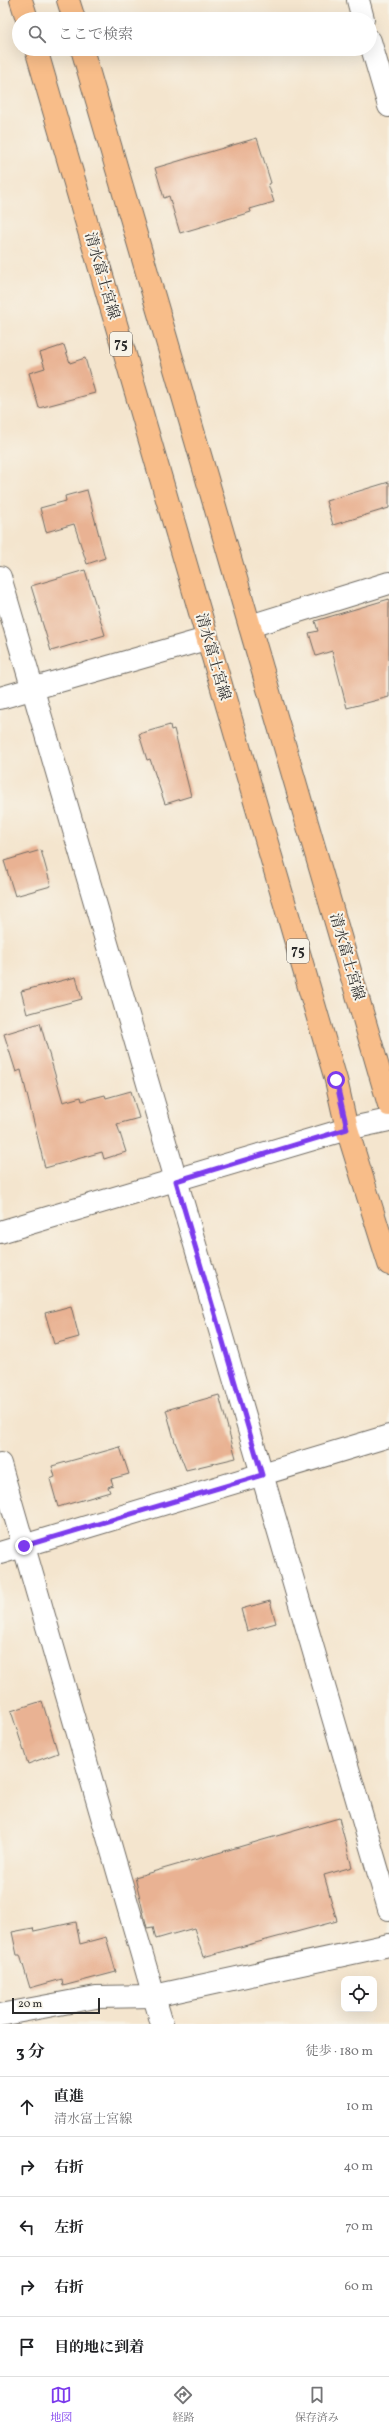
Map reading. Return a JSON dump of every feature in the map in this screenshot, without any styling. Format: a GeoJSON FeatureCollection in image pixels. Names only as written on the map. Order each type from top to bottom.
{"type":"FeatureCollection","features":[{"type":"Feature","properties":{"kind":"main road"},"geometry":{"type":"LineString","coordinates":[[21,0],[25,12]]}},
{"type":"Feature","properties":{"kind":"main road"},"geometry":{"type":"LineString","coordinates":[[68,0],[72,12]]}},
{"type":"Feature","properties":{"kind":"main road","name":"清水富士宮線"},"geometry":{"type":"LineString","coordinates":[[38,56],[206,639],[336,1080],[347,1129],[389,1264]]}},
{"type":"Feature","properties":{"kind":"main road","name":"清水富士宮線"},"geometry":{"type":"LineString","coordinates":[[84,56],[389,1105]]}},
{"type":"Feature","properties":{"kind":"street"},"geometry":{"type":"LineString","coordinates":[[358,0],[362,12]]}},
{"type":"Feature","properties":{"kind":"street"},"geometry":{"type":"LineString","coordinates":[[374,56],[389,106]]}},
{"type":"Feature","properties":{"kind":"street"},"geometry":{"type":"LineString","coordinates":[[0,577],[389,1909]]}},
{"type":"Feature","properties":{"kind":"street"},"geometry":{"type":"LineString","coordinates":[[250,626],[389,583]]}},
{"type":"Feature","properties":{"kind":"street"},"geometry":{"type":"LineString","coordinates":[[0,698],[206,639]]}},
{"type":"Feature","properties":{"kind":"street"},"geometry":{"type":"LineString","coordinates":[[0,1232],[347,1129],[389,1120]]}},
{"type":"Feature","properties":{"kind":"street"},"geometry":{"type":"LineString","coordinates":[[0,1553],[389,1436]]}},
{"type":"Feature","properties":{"kind":"street"},"geometry":{"type":"LineString","coordinates":[[0,1464],[162,2024]]}},
{"type":"Feature","properties":{"kind":"street"},"geometry":{"type":"LineString","coordinates":[[0,2015],[96,1997],[154,1996],[389,1945]]}},
{"type":"Feature","properties":{"kind":"building"},"geometry":{"type":"Polygon","coordinates":[[[257,138],[271,183],[268,184],[274,202],[250,209],[251,212],[180,233],[169,196],[164,198],[155,168],[257,138]]]}},
{"type":"Feature","properties":{"kind":"building"},"geometry":{"type":"Polygon","coordinates":[[[64,345],[70,363],[85,358],[95,393],[39,408],[29,373],[45,368],[40,353],[64,345]]]}},
{"type":"Feature","properties":{"kind":"building"},"geometry":{"type":"Polygon","coordinates":[[[389,482],[389,508],[333,525],[326,501],[389,482]]]}},
{"type":"Feature","properties":{"kind":"building"},"geometry":{"type":"Polygon","coordinates":[[[87,490],[105,558],[87,564],[74,524],[46,532],[40,508],[66,501],[65,496],[87,490]]]}},
{"type":"Feature","properties":{"kind":"building"},"geometry":{"type":"Polygon","coordinates":[[[85,570],[105,635],[51,651],[31,586],[85,570]]]}},
{"type":"Feature","properties":{"kind":"building"},"geometry":{"type":"Polygon","coordinates":[[[389,599],[389,697],[347,708],[332,651],[316,656],[309,633],[318,631],[315,621],[389,599]]]}},
{"type":"Feature","properties":{"kind":"building"},"geometry":{"type":"Polygon","coordinates":[[[170,725],[171,730],[174,729],[191,796],[165,804],[150,759],[147,760],[139,734],[170,725]]]}},
{"type":"Feature","properties":{"kind":"building"},"geometry":{"type":"Polygon","coordinates":[[[41,850],[51,886],[15,896],[4,861],[41,850]]]}},
{"type":"Feature","properties":{"kind":"building"},"geometry":{"type":"Polygon","coordinates":[[[76,977],[82,999],[27,1014],[21,991],[76,977]]]}},
{"type":"Feature","properties":{"kind":"building"},"geometry":{"type":"Polygon","coordinates":[[[40,1023],[63,1102],[81,1097],[82,1101],[105,1095],[106,1098],[131,1091],[139,1118],[117,1124],[126,1152],[104,1159],[102,1152],[45,1168],[21,1070],[16,1072],[4,1034],[40,1023]]]}},
{"type":"Feature","properties":{"kind":"building"},"geometry":{"type":"Polygon","coordinates":[[[71,1306],[79,1337],[54,1344],[45,1313],[71,1306]]]}},
{"type":"Feature","properties":{"kind":"building"},"geometry":{"type":"Polygon","coordinates":[[[219,1395],[236,1458],[186,1470],[175,1442],[166,1410],[219,1395]]]}},
{"type":"Feature","properties":{"kind":"building"},"geometry":{"type":"Polygon","coordinates":[[[120,1447],[129,1474],[111,1479],[113,1485],[108,1487],[110,1492],[58,1507],[50,1479],[55,1477],[52,1466],[120,1447]]]}},
{"type":"Feature","properties":{"kind":"building"},"geometry":{"type":"Polygon","coordinates":[[[270,1601],[276,1623],[247,1631],[241,1609],[270,1601]]]}},
{"type":"Feature","properties":{"kind":"building"},"geometry":{"type":"Polygon","coordinates":[[[42,1701],[58,1753],[28,1764],[11,1711],[42,1701]]]}},
{"type":"Feature","properties":{"kind":"building"},"geometry":{"type":"Polygon","coordinates":[[[339,1818],[352,1867],[324,1875],[337,1921],[203,1957],[194,1928],[156,1939],[153,1927],[147,1928],[135,1877],[339,1818]]]}},
{"type":"Feature","properties":{"kind":"building"},"geometry":{"type":"Polygon","coordinates":[[[76,1922],[80,1944],[106,1937],[116,1972],[63,1986],[62,1979],[30,1988],[20,1955],[17,1955],[12,1932],[33,1928],[34,1931],[76,1922]]]}},
{"type":"Feature","properties":{"kind":"route"},"geometry":{"type":"LineString","coordinates":[[24,1546],[262,1475],[176,1181],[347,1129],[336,1080]]}}]}
